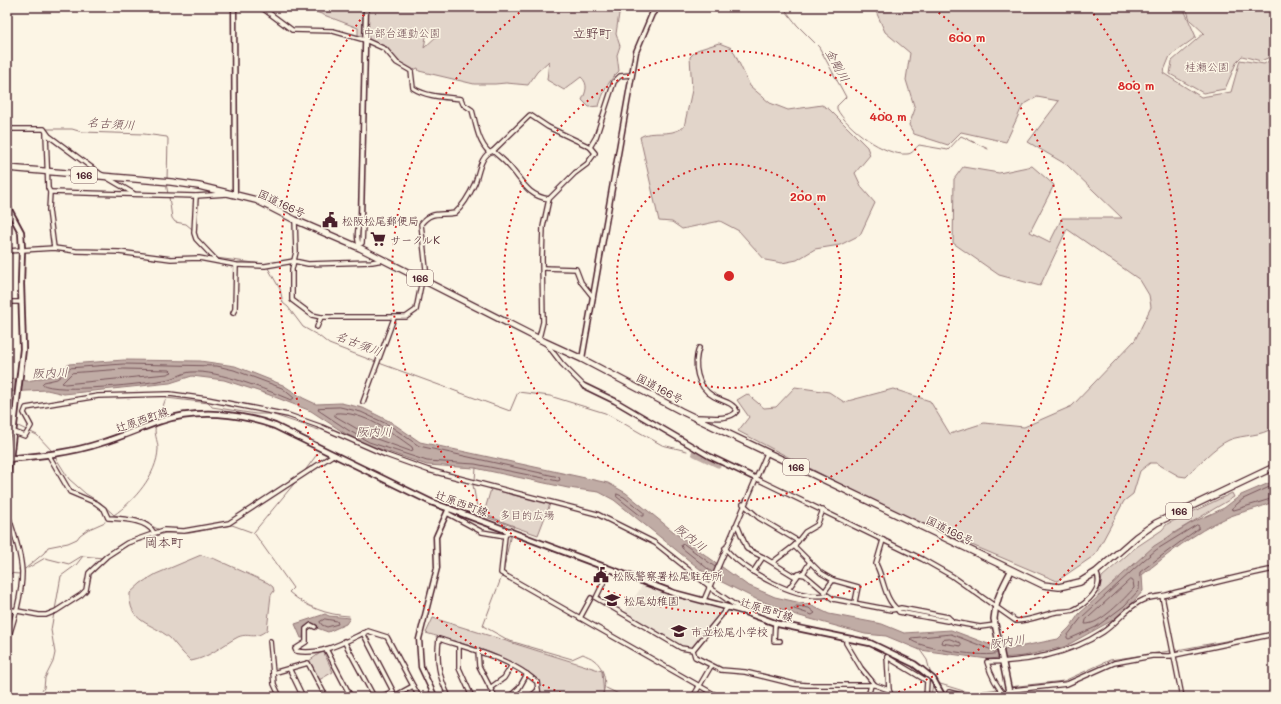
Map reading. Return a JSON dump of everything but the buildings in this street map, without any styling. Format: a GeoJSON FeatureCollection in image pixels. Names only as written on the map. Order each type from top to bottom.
{"type":"FeatureCollection","features":[{"type":"Feature","properties":{"kind":"highway","name":"国道166号"},"geometry":{"type":"LineString","coordinates":[[7,168],[172,182],[232,193],[256,200],[295,220],[360,246],[383,260],[767,453],[1043,586],[1067,586],[1080,582],[1096,572],[1136,537],[1156,523],[1274,467]]}},
{"type":"Feature","properties":{"kind":"main road"},"geometry":{"type":"LineString","coordinates":[[7,206],[21,232],[23,349],[14,432],[9,459]]}},
{"type":"Feature","properties":{"kind":"main road","name":"辻原西町線"},"geometry":{"type":"LineString","coordinates":[[9,459],[100,444],[154,423],[180,416],[201,414],[238,416],[275,426],[448,510],[512,531],[674,593],[728,606],[775,623],[870,643],[887,650],[922,670],[933,679],[943,697]]}},
{"type":"Feature","properties":{"kind":"main road"},"geometry":{"type":"LineString","coordinates":[[1008,695],[1007,683],[995,625],[995,607],[998,595],[1011,571]]}},
{"type":"Feature","properties":{"kind":"street"},"geometry":{"type":"LineString","coordinates":[[50,192],[134,193],[196,196],[224,195],[232,193],[234,7]]}},
{"type":"Feature","properties":{"kind":"street"},"geometry":{"type":"LineString","coordinates":[[261,7],[292,30],[333,32],[365,40],[385,49],[397,63],[411,71],[413,88],[419,92],[436,97],[461,99],[463,104],[472,110],[478,132],[485,149],[510,166],[524,187],[542,198],[549,199]]}},
{"type":"Feature","properties":{"kind":"street"},"geometry":{"type":"LineString","coordinates":[[360,246],[358,241],[358,229],[361,218],[366,7]]}},
{"type":"Feature","properties":{"kind":"street"},"geometry":{"type":"LineString","coordinates":[[582,359],[632,75],[641,39],[652,14],[658,7]]}},
{"type":"Feature","properties":{"kind":"street"},"geometry":{"type":"LineString","coordinates":[[590,147],[596,137],[614,82],[620,76],[632,75]]}},
{"type":"Feature","properties":{"kind":"street"},"geometry":{"type":"LineString","coordinates":[[7,111],[8,129],[45,132],[104,176],[134,193]]}},
{"type":"Feature","properties":{"kind":"street"},"geometry":{"type":"LineString","coordinates":[[295,220],[292,300],[312,315],[321,317],[406,318],[416,310],[424,280],[427,278],[422,224],[429,216],[455,213],[460,208],[474,184],[482,161],[530,115],[548,128],[590,147],[595,153],[587,164],[574,173],[549,199],[543,227],[543,322],[539,338]]}},
{"type":"Feature","properties":{"kind":"street"},"geometry":{"type":"LineString","coordinates":[[45,132],[47,171],[50,192],[49,210],[54,248]]}},
{"type":"Feature","properties":{"kind":"street"},"geometry":{"type":"LineString","coordinates":[[196,196],[194,233],[196,239],[216,260]]}},
{"type":"Feature","properties":{"kind":"street"},"geometry":{"type":"LineString","coordinates":[[7,251],[54,248],[119,252],[171,259],[199,258],[236,265],[267,266],[294,261],[308,264],[372,262],[383,260]]}},
{"type":"Feature","properties":{"kind":"street"},"geometry":{"type":"LineString","coordinates":[[233,313],[235,309],[236,265]]}},
{"type":"Feature","properties":{"kind":"street"},"geometry":{"type":"LineString","coordinates":[[543,268],[576,270],[581,282],[593,297]]}},
{"type":"Feature","properties":{"kind":"street"},"geometry":{"type":"LineString","coordinates":[[7,302],[21,302]]}},
{"type":"Feature","properties":{"kind":"street"},"geometry":{"type":"LineString","coordinates":[[317,327],[321,317]]}},
{"type":"Feature","properties":{"kind":"street"},"geometry":{"type":"LineString","coordinates":[[363,402],[394,318]]}},
{"type":"Feature","properties":{"kind":"street"},"geometry":{"type":"LineString","coordinates":[[546,342],[562,364],[584,386],[615,401],[709,456],[823,510],[952,576],[1016,621],[1022,621],[1055,612],[1072,610],[1086,602],[1093,595],[1097,586],[1098,576],[1096,572]]}},
{"type":"Feature","properties":{"kind":"street"},"geometry":{"type":"LineString","coordinates":[[695,417],[726,417],[732,416],[737,411],[734,406],[715,398],[704,387],[698,374],[696,363],[699,348]]}},
{"type":"Feature","properties":{"kind":"street"},"geometry":{"type":"LineString","coordinates":[[14,432],[25,436],[27,434],[30,428],[24,413],[26,408],[106,396],[182,395],[276,412],[308,422],[386,456],[428,470],[597,514],[655,543],[742,611]]}},
{"type":"Feature","properties":{"kind":"street"},"geometry":{"type":"LineString","coordinates":[[48,453],[63,483],[70,492],[96,503],[104,509],[108,518],[132,520],[149,526],[155,532]]}},
{"type":"Feature","properties":{"kind":"street"},"geometry":{"type":"LineString","coordinates":[[704,600],[743,504],[767,453]]}},
{"type":"Feature","properties":{"kind":"street"},"geometry":{"type":"LineString","coordinates":[[7,608],[39,615],[54,612],[81,595],[86,590],[89,573],[107,556],[127,543],[164,530],[184,530],[229,523],[306,471],[334,455]]}},
{"type":"Feature","properties":{"kind":"street"},"geometry":{"type":"LineString","coordinates":[[7,488],[9,459]]}},
{"type":"Feature","properties":{"kind":"street"},"geometry":{"type":"LineString","coordinates":[[743,504],[759,518],[798,541]]}},
{"type":"Feature","properties":{"kind":"street"},"geometry":{"type":"LineString","coordinates":[[435,697],[422,670],[419,643],[420,630],[438,568],[436,537],[448,510],[482,532],[505,536],[512,531]]}},
{"type":"Feature","properties":{"kind":"street"},"geometry":{"type":"LineString","coordinates":[[773,562],[794,546],[805,532],[817,525],[823,510]]}},
{"type":"Feature","properties":{"kind":"street"},"geometry":{"type":"LineString","coordinates":[[7,512],[19,552],[22,573],[17,610],[7,642]]}},
{"type":"Feature","properties":{"kind":"street"},"geometry":{"type":"LineString","coordinates":[[735,526],[738,527],[747,549],[773,562],[794,576],[804,572],[810,562]]}},
{"type":"Feature","properties":{"kind":"street"},"geometry":{"type":"LineString","coordinates":[[505,536],[501,573],[719,697]]}},
{"type":"Feature","properties":{"kind":"street"},"geometry":{"type":"LineString","coordinates":[[883,540],[876,564],[882,576],[888,600],[899,612],[947,621],[951,620],[953,622],[980,627],[995,625]]}},
{"type":"Feature","properties":{"kind":"street"},"geometry":{"type":"LineString","coordinates":[[794,546],[821,573],[833,580],[858,587],[855,602]]}},
{"type":"Feature","properties":{"kind":"street"},"geometry":{"type":"LineString","coordinates":[[725,548],[753,572],[784,588],[820,596],[826,593],[833,580]]}},
{"type":"Feature","properties":{"kind":"street"},"geometry":{"type":"LineString","coordinates":[[753,572],[763,557]]}},
{"type":"Feature","properties":{"kind":"street"},"geometry":{"type":"LineString","coordinates":[[610,569],[596,598],[680,648],[693,650]]}},
{"type":"Feature","properties":{"kind":"street"},"geometry":{"type":"LineString","coordinates":[[1274,569],[1223,579],[1162,596],[1144,599],[1137,603],[1104,632],[1082,644],[1057,653],[1002,662],[987,662],[991,676],[999,690],[1008,695],[1013,690],[1067,684],[1114,663],[1152,656],[1174,655],[1274,634]]}},
{"type":"Feature","properties":{"kind":"street"},"geometry":{"type":"LineString","coordinates":[[799,574],[805,575],[833,599],[891,610],[897,609]]}},
{"type":"Feature","properties":{"kind":"street"},"geometry":{"type":"LineString","coordinates":[[788,588],[799,574]]}},
{"type":"Feature","properties":{"kind":"street"},"geometry":{"type":"LineString","coordinates":[[1162,596],[1182,697]]}},
{"type":"Feature","properties":{"kind":"street"},"geometry":{"type":"LineString","coordinates":[[580,618],[591,598]]}},
{"type":"Feature","properties":{"kind":"street"},"geometry":{"type":"LineString","coordinates":[[693,650],[728,606]]}},
{"type":"Feature","properties":{"kind":"street"},"geometry":{"type":"LineString","coordinates":[[775,623],[774,641],[780,641]]}},
{"type":"Feature","properties":{"kind":"street"},"geometry":{"type":"LineString","coordinates":[[315,627],[311,625],[306,629],[306,642],[295,649],[298,651],[312,653],[326,649],[368,630],[388,637],[419,697]]}},
{"type":"Feature","properties":{"kind":"street"},"geometry":{"type":"LineString","coordinates":[[363,633],[393,691],[381,697]]}},
{"type":"Feature","properties":{"kind":"street"},"geometry":{"type":"LineString","coordinates":[[846,638],[846,643],[873,685]]}},
{"type":"Feature","properties":{"kind":"street"},"geometry":{"type":"LineString","coordinates":[[449,697],[439,671],[437,654],[439,639],[504,660],[537,682],[539,697]]}},
{"type":"Feature","properties":{"kind":"street"},"geometry":{"type":"LineString","coordinates":[[270,641],[274,684],[280,697]]}},
{"type":"Feature","properties":{"kind":"street"},"geometry":{"type":"LineString","coordinates":[[344,641],[374,697]]}},
{"type":"Feature","properties":{"kind":"street"},"geometry":{"type":"LineString","coordinates":[[458,645],[459,668],[472,697]]}},
{"type":"Feature","properties":{"kind":"street"},"geometry":{"type":"LineString","coordinates":[[326,649],[351,697]]}},
{"type":"Feature","properties":{"kind":"street"},"geometry":{"type":"LineString","coordinates":[[693,650],[696,657],[721,670],[745,672],[806,685],[873,685],[890,690]]}},
{"type":"Feature","properties":{"kind":"street"},"geometry":{"type":"LineString","coordinates":[[887,650],[890,690],[892,697]]}},
{"type":"Feature","properties":{"kind":"street"},"geometry":{"type":"LineString","coordinates":[[478,651],[479,666],[495,697]]}},
{"type":"Feature","properties":{"kind":"street"},"geometry":{"type":"LineString","coordinates":[[887,657],[927,681],[926,697]]}},
{"type":"Feature","properties":{"kind":"street"},"geometry":{"type":"LineString","coordinates":[[273,673],[308,663],[326,697]]}},
{"type":"Feature","properties":{"kind":"street"},"geometry":{"type":"LineString","coordinates":[[490,688],[504,678],[512,665]]}},
{"type":"Feature","properties":{"kind":"street"},"geometry":{"type":"LineString","coordinates":[[693,697],[711,666]]}},
{"type":"Feature","properties":{"kind":"street"},"geometry":{"type":"LineString","coordinates":[[289,668],[303,697]]}},
{"type":"Feature","properties":{"kind":"street"},"geometry":{"type":"LineString","coordinates":[[509,697],[519,688],[527,674]]}},
{"type":"Feature","properties":{"kind":"street"},"geometry":{"type":"LineString","coordinates":[[868,697],[873,685]]}},
{"type":"Feature","properties":{"kind":"street"},"geometry":{"type":"LineString","coordinates":[[395,697],[413,686]]}},
{"type":"Feature","properties":{"kind":"street"},"geometry":{"type":"LineString","coordinates":[[530,697],[538,690]]}},
{"type":"Feature","properties":{"kind":"street"},"geometry":{"type":"LineString","coordinates":[[949,692],[968,697]]}},
{"type":"Feature","properties":{"kind":"shaded area","name":"市立松尾小学校"},"geometry":{"type":"Polygon","coordinates":[[[642,586],[685,600],[718,608],[720,612],[692,648],[680,648],[624,613],[642,586]]]}},
{"type":"Feature","properties":{"kind":"green space","name":"中部台運動公園"},"geometry":{"type":"Polygon","coordinates":[[[303,7],[620,7],[616,34],[620,46],[617,55],[619,71],[606,87],[599,106],[589,107],[582,100],[586,91],[586,85],[581,77],[564,90],[547,80],[549,61],[537,72],[528,85],[506,83],[474,84],[419,71],[418,68],[411,71],[397,63],[385,49],[358,38],[358,28],[303,7]],[[427,31],[424,48],[439,34],[427,31]]]}},
{"type":"Feature","properties":{"kind":"green space"},"geometry":{"type":"Polygon","coordinates":[[[874,7],[1183,7],[1196,37],[1170,56],[1163,73],[1201,97],[1231,92],[1240,60],[1264,64],[1274,58],[1274,427],[1258,434],[1229,440],[1206,457],[1186,477],[1179,476],[1156,463],[1150,463],[1140,471],[1133,494],[1124,501],[1095,555],[1057,581],[896,513],[738,431],[749,417],[737,400],[747,394],[764,408],[776,407],[795,387],[829,392],[844,402],[893,389],[930,401],[950,434],[984,423],[1024,427],[1072,406],[1135,340],[1151,307],[1149,295],[1140,280],[1067,229],[1040,286],[999,275],[953,243],[954,179],[963,167],[999,173],[1032,166],[1054,185],[1030,232],[1050,242],[1062,218],[1122,218],[1067,165],[1028,142],[1059,101],[1037,97],[1023,105],[1006,142],[961,132],[948,145],[914,134],[909,125],[915,109],[906,80],[910,53],[885,32],[874,7]]]}},
{"type":"Feature","properties":{"kind":"green space","name":"桂瀬公園"},"geometry":{"type":"Polygon","coordinates":[[[1186,7],[1274,7],[1274,55],[1261,61],[1242,56],[1237,61],[1225,89],[1203,93],[1170,74],[1172,61],[1204,33],[1190,20],[1186,7]]]}},
{"type":"Feature","properties":{"kind":"green space"},"geometry":{"type":"Polygon","coordinates":[[[719,43],[732,48],[750,86],[770,103],[788,110],[822,105],[829,109],[867,147],[870,155],[855,173],[862,188],[875,203],[860,235],[840,245],[815,249],[797,260],[782,263],[765,260],[739,231],[720,221],[682,229],[672,222],[659,221],[640,137],[650,134],[672,132],[684,127],[692,90],[690,57],[697,50],[719,43]]]}},
{"type":"Feature","properties":{"kind":"green space","name":"多目的広場"},"geometry":{"type":"Polygon","coordinates":[[[491,489],[550,504],[538,535],[483,516],[491,489]]]}},
{"type":"Feature","properties":{"kind":"green space"},"geometry":{"type":"Polygon","coordinates":[[[1232,493],[1234,497],[1172,534],[1098,597],[1102,577],[1135,548],[1162,530],[1167,524],[1232,493]]]}},
{"type":"Feature","properties":{"kind":"green space"},"geometry":{"type":"Polygon","coordinates":[[[201,555],[215,559],[268,583],[273,587],[274,591],[271,595],[267,630],[255,636],[246,635],[238,637],[210,654],[191,661],[170,638],[142,621],[137,616],[130,603],[130,593],[141,583],[156,574],[201,555]]]}},
{"type":"Feature","properties":{"kind":"green space"},"geometry":{"type":"Polygon","coordinates":[[[433,618],[602,671],[604,697],[541,697],[538,680],[513,663],[485,651],[426,633],[433,618]]]}},
{"type":"Feature","properties":{"kind":"green space"},"geometry":{"type":"Polygon","coordinates":[[[323,651],[333,672],[319,680],[309,661],[323,651]]]}},
{"type":"Feature","properties":{"kind":"water","name":"阪内川"},"geometry":{"type":"Polygon","coordinates":[[[124,360],[200,361],[235,366],[283,385],[303,398],[316,404],[341,403],[363,408],[391,422],[420,442],[608,483],[626,493],[679,536],[747,585],[775,597],[810,605],[829,614],[882,624],[904,633],[951,630],[1004,650],[1058,639],[1070,627],[1079,614],[1154,546],[1191,523],[1224,508],[1241,495],[1274,481],[1274,501],[1230,516],[1213,524],[1171,552],[1142,575],[1143,591],[1127,609],[1113,620],[1064,647],[1024,656],[988,659],[920,650],[886,636],[865,634],[796,615],[756,599],[706,574],[614,500],[599,492],[568,488],[475,468],[427,465],[368,445],[346,434],[311,411],[267,394],[224,380],[192,376],[170,383],[64,394],[47,390],[7,392],[7,378],[28,381],[55,375],[69,364],[124,360]]]}},
{"type":"Feature","properties":{"kind":"water"},"geometry":{"type":"Polygon","coordinates":[[[325,614],[329,616],[350,618],[346,624],[328,632],[317,628],[318,626],[312,623],[304,627],[303,638],[301,638],[295,624],[325,614]]]}},
{"type":"Feature","properties":{"kind":"waterway","name":"金剛川"},"geometry":{"type":"LineString","coordinates":[[783,7],[797,25],[819,47],[846,97],[837,106],[837,109],[857,132],[877,146],[898,153],[907,154],[912,152],[919,145],[948,150],[961,136],[988,149]]}},
{"type":"Feature","properties":{"kind":"waterway","name":"名古須川"},"geometry":{"type":"LineString","coordinates":[[46,129],[72,129],[82,132],[144,134],[167,137],[167,180]]}},
{"type":"Feature","properties":{"kind":"waterway","name":"名古須川"},"geometry":{"type":"LineString","coordinates":[[17,131],[43,131]]}},
{"type":"Feature","properties":{"kind":"waterway","name":"名古須川"},"geometry":{"type":"LineString","coordinates":[[166,183],[168,194]]}},
{"type":"Feature","properties":{"kind":"waterway","name":"名古須川"},"geometry":{"type":"LineString","coordinates":[[169,197],[172,218],[175,222],[186,224],[192,229],[195,240],[208,254]]}},
{"type":"Feature","properties":{"kind":"waterway","name":"名古須川"},"geometry":{"type":"LineString","coordinates":[[216,258],[262,264]]}},
{"type":"Feature","properties":{"kind":"waterway","name":"名古須川"},"geometry":{"type":"LineString","coordinates":[[268,268],[280,289],[283,303],[288,307],[303,327],[319,336],[329,344],[376,362]]}},
{"type":"Feature","properties":{"kind":"waterway","name":"名古須川"},"geometry":{"type":"LineString","coordinates":[[379,363],[510,411],[518,392],[550,396],[605,413],[662,445],[687,451]]}},
{"type":"Feature","properties":{"kind":"waterway"},"geometry":{"type":"LineString","coordinates":[[158,420],[166,398],[209,403],[212,407],[256,414],[271,414],[319,430]]}},
{"type":"Feature","properties":{"kind":"waterway"},"geometry":{"type":"LineString","coordinates":[[7,420],[12,422]]}},
{"type":"Feature","properties":{"kind":"waterway"},"geometry":{"type":"LineString","coordinates":[[16,425],[37,435],[53,452]]}},
{"type":"Feature","properties":{"kind":"waterway"},"geometry":{"type":"LineString","coordinates":[[114,515],[136,495],[149,478],[154,468],[158,449],[155,431],[156,425]]}},
{"type":"Feature","properties":{"kind":"waterway"},"geometry":{"type":"LineString","coordinates":[[304,472],[318,453]]}},
{"type":"Feature","properties":{"kind":"waterway","name":"名古須川"},"geometry":{"type":"LineString","coordinates":[[695,453],[718,464]]}},
{"type":"Feature","properties":{"kind":"waterway"},"geometry":{"type":"LineString","coordinates":[[54,455],[69,479],[86,494],[101,503],[114,515],[138,520]]}},
{"type":"Feature","properties":{"kind":"waterway"},"geometry":{"type":"LineString","coordinates":[[475,480],[476,468]]}},
{"type":"Feature","properties":{"kind":"waterway"},"geometry":{"type":"LineString","coordinates":[[254,532],[298,479]]}},
{"type":"Feature","properties":{"kind":"waterway"},"geometry":{"type":"LineString","coordinates":[[473,485],[478,512],[514,526],[512,530]]}},
{"type":"Feature","properties":{"kind":"waterway"},"geometry":{"type":"LineString","coordinates":[[25,569],[44,553],[48,547],[68,543],[77,539],[87,530],[105,522]]}},
{"type":"Feature","properties":{"kind":"waterway"},"geometry":{"type":"LineString","coordinates":[[143,522],[160,530]]}},
{"type":"Feature","properties":{"kind":"waterway"},"geometry":{"type":"LineString","coordinates":[[106,559],[128,545],[165,533],[190,533],[232,525],[254,533],[293,588],[289,592],[302,602],[317,609],[333,614],[349,616]]}},
{"type":"Feature","properties":{"kind":"waterway"},"geometry":{"type":"LineString","coordinates":[[503,573],[511,533]]}},
{"type":"Feature","properties":{"kind":"waterway"},"geometry":{"type":"LineString","coordinates":[[28,568],[45,558],[69,564],[82,556]]}},
{"type":"Feature","properties":{"kind":"waterway"},"geometry":{"type":"LineString","coordinates":[[55,610],[61,576],[76,565],[83,556],[103,558]]}},
{"type":"Feature","properties":{"kind":"waterway"},"geometry":{"type":"LineString","coordinates":[[7,573],[20,574],[19,569]]}},
{"type":"Feature","properties":{"kind":"waterway"},"geometry":{"type":"LineString","coordinates":[[502,576],[483,626],[510,641],[572,659],[583,654],[591,658],[598,663],[603,672],[605,683],[601,697]]}},
{"type":"Feature","properties":{"kind":"waterway"},"geometry":{"type":"LineString","coordinates":[[37,697],[44,688],[45,678],[53,662],[55,653],[51,630],[54,613]]}},
{"type":"Feature","properties":{"kind":"waterway"},"geometry":{"type":"LineString","coordinates":[[1009,687],[1064,681],[1110,660],[1177,650],[1274,632]]}},
{"type":"Feature","properties":{"kind":"waterway"},"geometry":{"type":"LineString","coordinates":[[920,650],[927,660],[931,675]]}},
{"type":"Feature","properties":{"kind":"waterway"},"geometry":{"type":"LineString","coordinates":[[931,697],[933,682]]}},
{"type":"Feature","properties":{"kind":"waterway"},"geometry":{"type":"LineString","coordinates":[[937,683],[970,693],[998,689]]}},
{"type":"Feature","properties":{"kind":"waterway"},"geometry":{"type":"LineString","coordinates":[[606,688],[625,697]]}},
{"type":"Feature","properties":{"kind":"waterway"},"geometry":{"type":"LineString","coordinates":[[1014,692],[1016,697]]}},
{"type":"Feature","properties":{"kind":"place","name":"松阪松尾郵便局"},"geometry":{"type":"Point","coordinates":[330,220]}},
{"type":"Feature","properties":{"kind":"place","name":"サークルK"},"geometry":{"type":"Point","coordinates":[378,239]}},
{"type":"Feature","properties":{"kind":"place","name":"松阪警察署松尾駐在所"},"geometry":{"type":"Point","coordinates":[601,575]}},
{"type":"Feature","properties":{"kind":"place","name":"松尾幼稚園"},"geometry":{"type":"Point","coordinates":[612,600]}},
{"type":"Feature","properties":{"kind":"place","name":"市立松尾小学校"},"geometry":{"type":"Point","coordinates":[679,631]}},
{"type":"Feature","properties":{"kind":"district","name":"立野町"},"geometry":{"type":"Point","coordinates":[592,32]}},
{"type":"Feature","properties":{"kind":"district","name":"岡本町"},"geometry":{"type":"Point","coordinates":[164,541]}}]}
